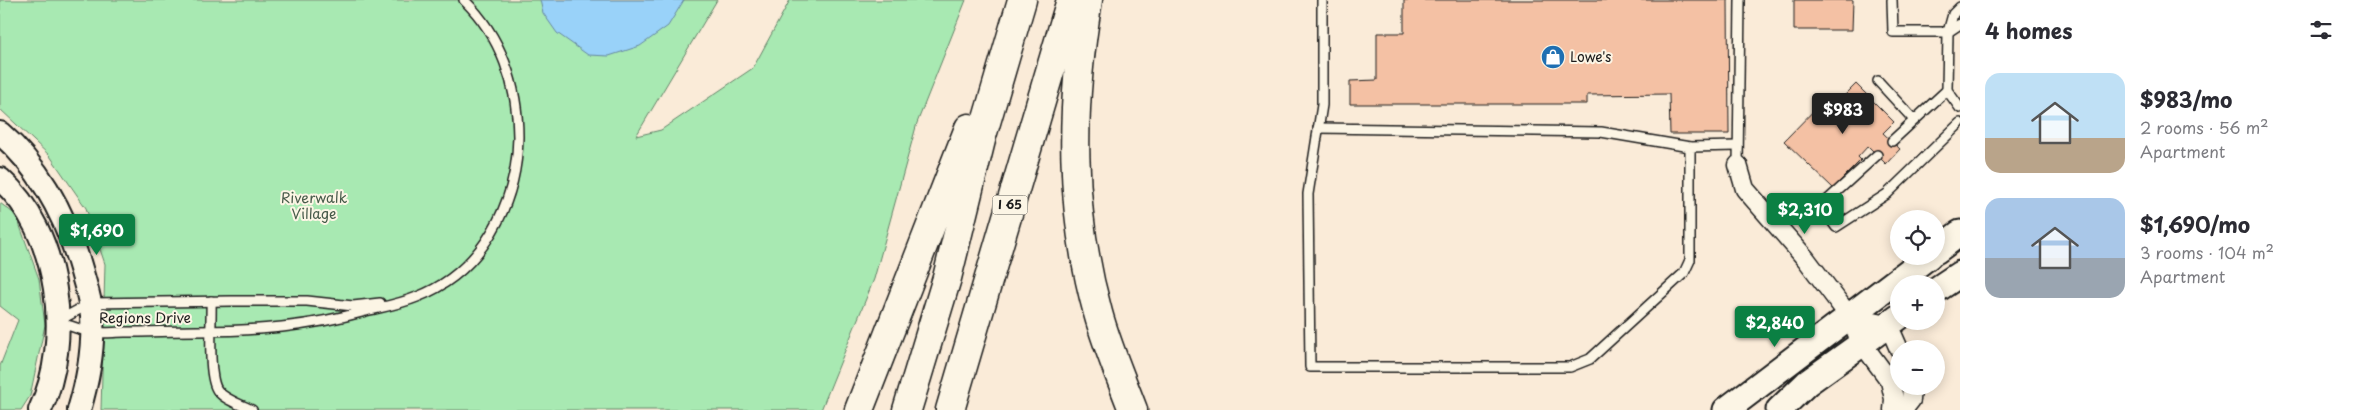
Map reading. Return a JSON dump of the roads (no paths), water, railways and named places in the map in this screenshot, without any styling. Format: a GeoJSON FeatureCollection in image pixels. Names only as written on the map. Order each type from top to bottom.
{"type":"FeatureCollection","features":[{"type":"Feature","properties":{"kind":"highway","name":"I 65"},"geometry":{"type":"LineString","coordinates":[[950,410],[1071,0]]}},
{"type":"Feature","properties":{"kind":"highway"},"geometry":{"type":"LineString","coordinates":[[1088,0],[1081,38],[1074,116],[1073,145],[1080,230],[1098,314],[1133,410]]}},
{"type":"Feature","properties":{"kind":"highway"},"geometry":{"type":"LineString","coordinates":[[859,410],[980,102],[1019,11]]}},
{"type":"Feature","properties":{"kind":"highway"},"geometry":{"type":"LineString","coordinates":[[907,410],[947,278],[982,136],[1019,11]]}},
{"type":"Feature","properties":{"kind":"main road"},"geometry":{"type":"LineString","coordinates":[[1945,244],[1960,233]]}},
{"type":"Feature","properties":{"kind":"main road"},"geometry":{"type":"LineString","coordinates":[[1726,410],[1917,265]]}},
{"type":"Feature","properties":{"kind":"main road"},"geometry":{"type":"LineString","coordinates":[[1945,284],[1960,274]]}},
{"type":"Feature","properties":{"kind":"main road"},"geometry":{"type":"LineString","coordinates":[[1779,410],[1807,383],[1890,322]]}},
{"type":"Feature","properties":{"kind":"street"},"geometry":{"type":"LineString","coordinates":[[0,133],[32,166],[54,201],[77,253],[90,303],[91,332],[88,374],[79,410]]}},
{"type":"Feature","properties":{"kind":"street"},"geometry":{"type":"LineString","coordinates":[[1738,164],[1745,189],[1806,259],[1849,316],[1861,342],[1890,381],[1894,399],[1893,410]]}},
{"type":"Feature","properties":{"kind":"street"},"geometry":{"type":"LineString","coordinates":[[0,179],[22,203],[33,223],[46,256],[56,292],[58,322],[54,365],[40,410]]}},
{"type":"Feature","properties":{"kind":"street"},"geometry":{"type":"LineString","coordinates":[[1849,316],[1890,320]]}},
{"type":"Feature","properties":{"kind":"street"},"geometry":{"type":"LineString","coordinates":[[1903,410],[1911,400],[1911,395]]}},
{"type":"Feature","properties":{"kind":"lane","name":"Regions Drive"},"geometry":{"type":"LineString","coordinates":[[58,322],[91,332],[252,331],[311,324],[404,302],[442,284],[468,262],[495,227],[506,204],[514,176],[518,128],[515,98],[507,68],[490,31],[464,0]]}},
{"type":"Feature","properties":{"kind":"lane"},"geometry":{"type":"LineString","coordinates":[[1322,0],[1322,105],[1308,194],[1310,367],[1570,367],[1590,359],[1684,273],[1690,260],[1690,147]]}},
{"type":"Feature","properties":{"kind":"lane"},"geometry":{"type":"LineString","coordinates":[[1738,164],[1740,0]]}},
{"type":"Feature","properties":{"kind":"lane"},"geometry":{"type":"LineString","coordinates":[[1892,0],[1893,32],[1948,32],[1960,24]]}},
{"type":"Feature","properties":{"kind":"lane"},"geometry":{"type":"LineString","coordinates":[[1960,7],[1953,14],[1948,32],[1946,90],[1960,108]]}},
{"type":"Feature","properties":{"kind":"lane"},"geometry":{"type":"LineString","coordinates":[[1878,81],[1914,120]]}},
{"type":"Feature","properties":{"kind":"lane"},"geometry":{"type":"LineString","coordinates":[[1892,141],[1946,90]]}},
{"type":"Feature","properties":{"kind":"lane"},"geometry":{"type":"LineString","coordinates":[[1877,155],[1821,206],[1836,227],[1887,194],[1960,122]]}},
{"type":"Feature","properties":{"kind":"lane"},"geometry":{"type":"LineString","coordinates":[[1318,128],[1601,132],[1690,147],[1738,146]]}},
{"type":"Feature","properties":{"kind":"lane","name":"Regions Drive"},"geometry":{"type":"LineString","coordinates":[[211,301],[212,372],[215,387],[223,396],[252,410]]}},
{"type":"Feature","properties":{"kind":"lane","name":"Regions Drive"},"geometry":{"type":"LineString","coordinates":[[58,322],[90,303],[308,302],[353,306],[404,302]]}},
{"type":"Feature","properties":{"kind":"water"},"geometry":{"type":"Polygon","coordinates":[[[540,0],[684,0],[668,26],[640,46],[609,56],[588,55],[557,33],[543,13],[540,0]]]}},
{"type":"Feature","properties":{"kind":"place","name":"Lowe's"},"geometry":{"type":"Point","coordinates":[1553,57]}},
{"type":"Feature","properties":{"kind":"park label","name":"Riverwalk Village"},"geometry":{"type":"Point","coordinates":[314,206]}}]}
